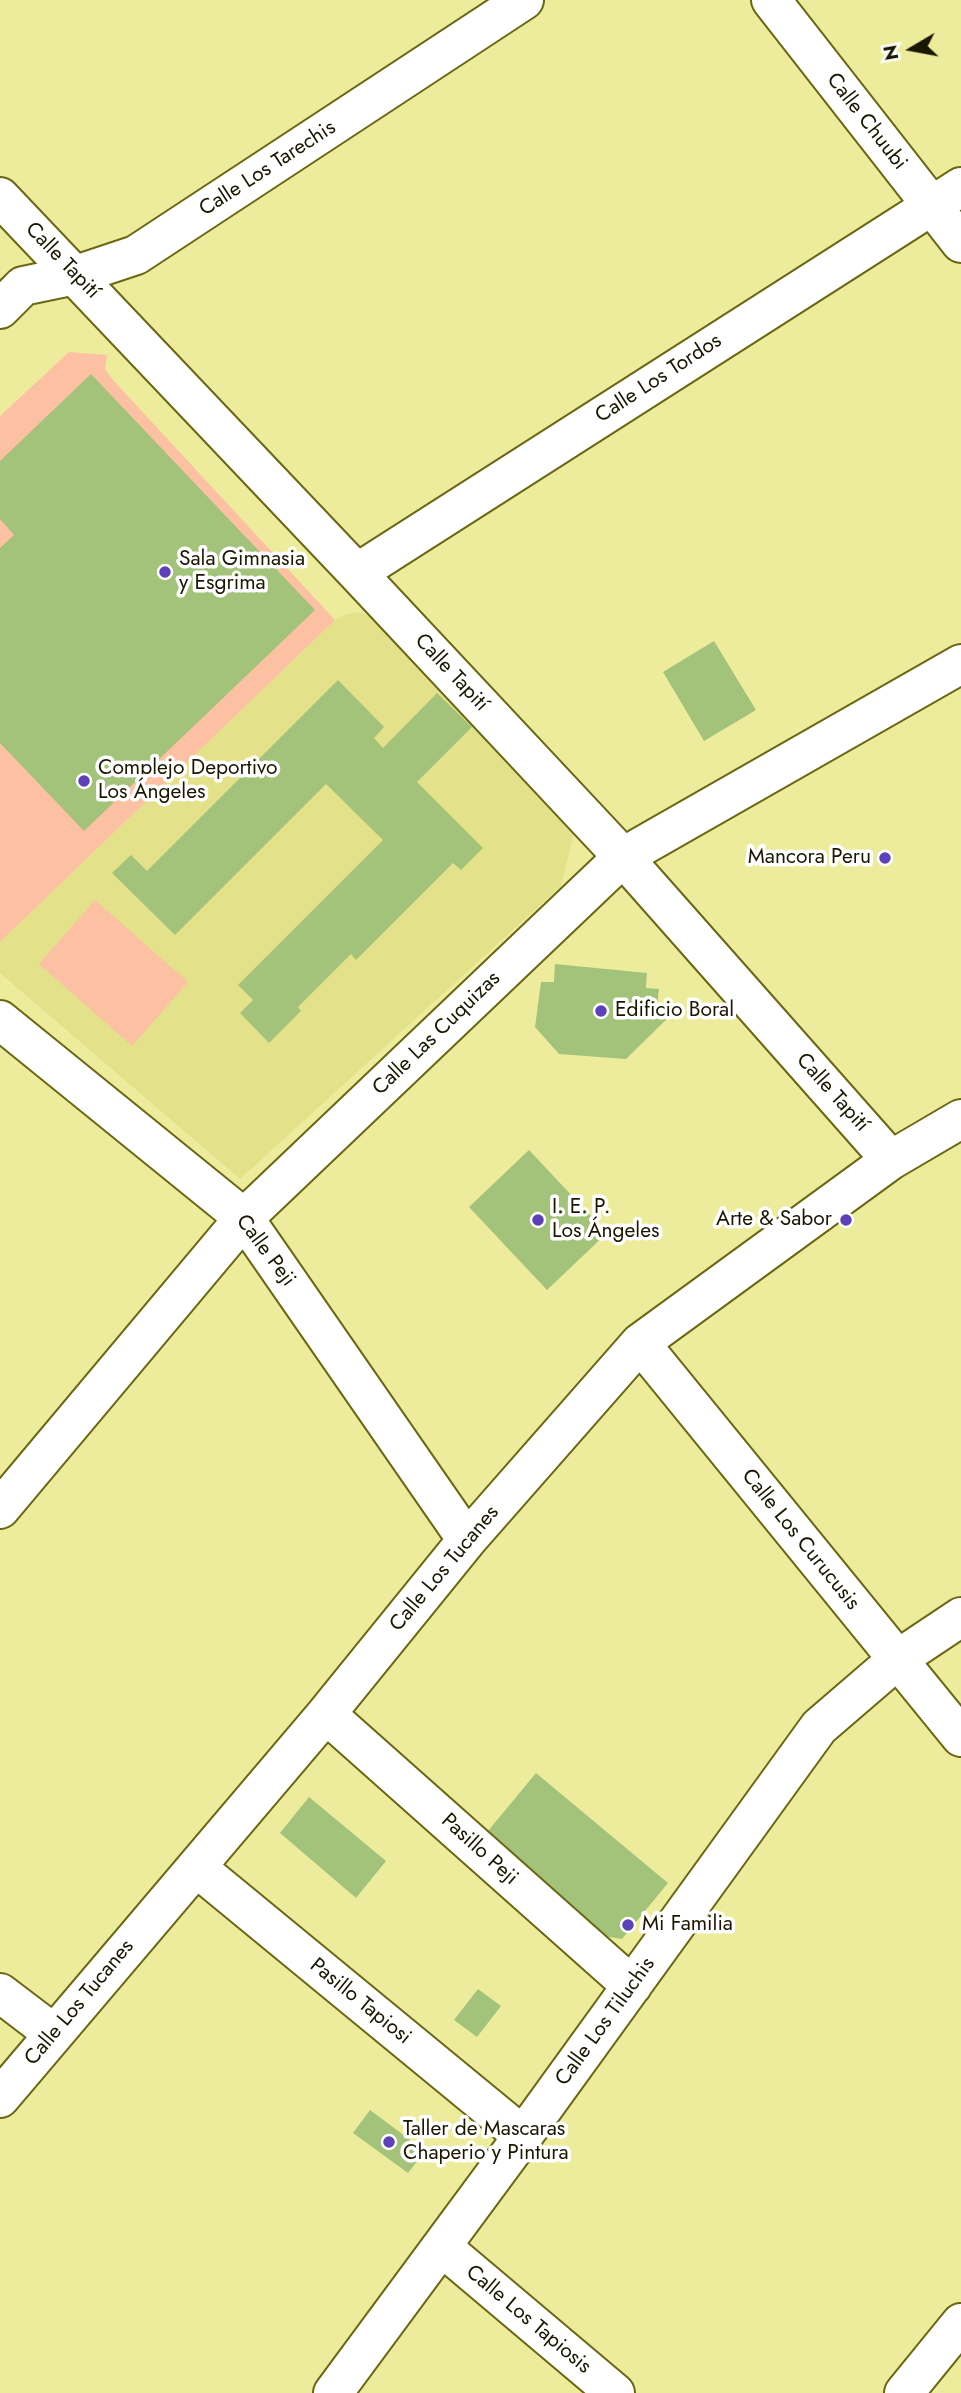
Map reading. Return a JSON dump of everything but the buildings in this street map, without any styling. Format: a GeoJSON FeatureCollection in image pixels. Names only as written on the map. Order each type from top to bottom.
{"type":"FeatureCollection","features":[{"type":"Feature","properties":{"kind":"street","name":"Calle Los Tarechis"},"geometry":{"type":"LineString","coordinates":[[0,309],[23,286],[76,275],[136,255],[524,0]]}},
{"type":"Feature","properties":{"kind":"street","name":"Calle Chuubi"},"geometry":{"type":"LineString","coordinates":[[771,0],[946,196],[961,243]]}},
{"type":"Feature","properties":{"kind":"street","name":"Calle Los Tordos"},"geometry":{"type":"LineString","coordinates":[[357,573],[946,196]]}},
{"type":"Feature","properties":{"kind":"street","name":"Calle Tapití"},"geometry":{"type":"LineString","coordinates":[[0,197],[623,858],[891,1160]]}},
{"type":"Feature","properties":{"kind":"street","name":"Calle Las Cuquizas"},"geometry":{"type":"LineString","coordinates":[[0,1509],[244,1218],[623,858],[961,664]]}},
{"type":"Feature","properties":{"kind":"street","name":"Calle Peji"},"geometry":{"type":"LineString","coordinates":[[0,1020],[244,1218],[467,1540]]}},
{"type":"Feature","properties":{"kind":"street","name":"Calle Los Tucanes"},"geometry":{"type":"LineString","coordinates":[[0,2098],[326,1714],[467,1540],[640,1343],[891,1160],[961,1119]]}},
{"type":"Feature","properties":{"kind":"street","name":"Calle Los Curucusis"},"geometry":{"type":"LineString","coordinates":[[640,1343],[961,1737]]}},
{"type":"Feature","properties":{"kind":"street","name":"Calle Los Tiluchis"},"geometry":{"type":"LineString","coordinates":[[333,2393],[819,1727],[898,1659],[961,1616]]}},
{"type":"Feature","properties":{"kind":"street","name":"Pasillo Peji"},"geometry":{"type":"LineString","coordinates":[[326,1714],[632,1986]]}},
{"type":"Feature","properties":{"kind":"street","name":"Pasillo Tapiosi"},"geometry":{"type":"LineString","coordinates":[[196,1867],[523,2136]]}},
{"type":"Feature","properties":{"kind":"street"},"geometry":{"type":"LineString","coordinates":[[0,1993],[54,2034]]}},
{"type":"Feature","properties":{"kind":"street","name":"Calle Los Tapiosis"},"geometry":{"type":"LineString","coordinates":[[442,2247],[615,2393]]}},
{"type":"Feature","properties":{"kind":"street"},"geometry":{"type":"LineString","coordinates":[[904,2393],[961,2323]]}},
{"type":"Feature","properties":{"kind":"shaded area","name":"Complejo Deportivo Los Ángeles"},"geometry":{"type":"Polygon","coordinates":[[[69,352],[107,355],[105,369],[113,380],[335,620],[0,942],[0,416],[69,352]]]}},
{"type":"Feature","properties":{"kind":"shaded area"},"geometry":{"type":"Polygon","coordinates":[[[358,612],[372,617],[575,828],[561,886],[240,1179],[0,973],[0,942],[335,620],[358,612]]]}},
{"type":"Feature","properties":{"kind":"shaded area"},"geometry":{"type":"Polygon","coordinates":[[[95,900],[188,982],[132,1046],[39,964],[95,900]]]}},
{"type":"Feature","properties":{"kind":"place","name":"Sala Gimnasia y Esgrima"},"geometry":{"type":"Point","coordinates":[165,572]}},
{"type":"Feature","properties":{"kind":"place","name":"Complejo Deportivo Los Ángeles"},"geometry":{"type":"Point","coordinates":[84,781]}},
{"type":"Feature","properties":{"kind":"place","name":"Mancora Peru"},"geometry":{"type":"Point","coordinates":[885,858]}},
{"type":"Feature","properties":{"kind":"place","name":"Edificio Boral"},"geometry":{"type":"Point","coordinates":[601,1011]}},
{"type":"Feature","properties":{"kind":"place","name":"I. E. P. Los Ángeles"},"geometry":{"type":"Point","coordinates":[538,1220]}},
{"type":"Feature","properties":{"kind":"place","name":"Arte & Sabor"},"geometry":{"type":"Point","coordinates":[846,1220]}},
{"type":"Feature","properties":{"kind":"place","name":"Mi Familia"},"geometry":{"type":"Point","coordinates":[628,1925]}},
{"type":"Feature","properties":{"kind":"place","name":"Taller de Mascaras Chaperio y Pintura"},"geometry":{"type":"Point","coordinates":[389,2142]}}]}
